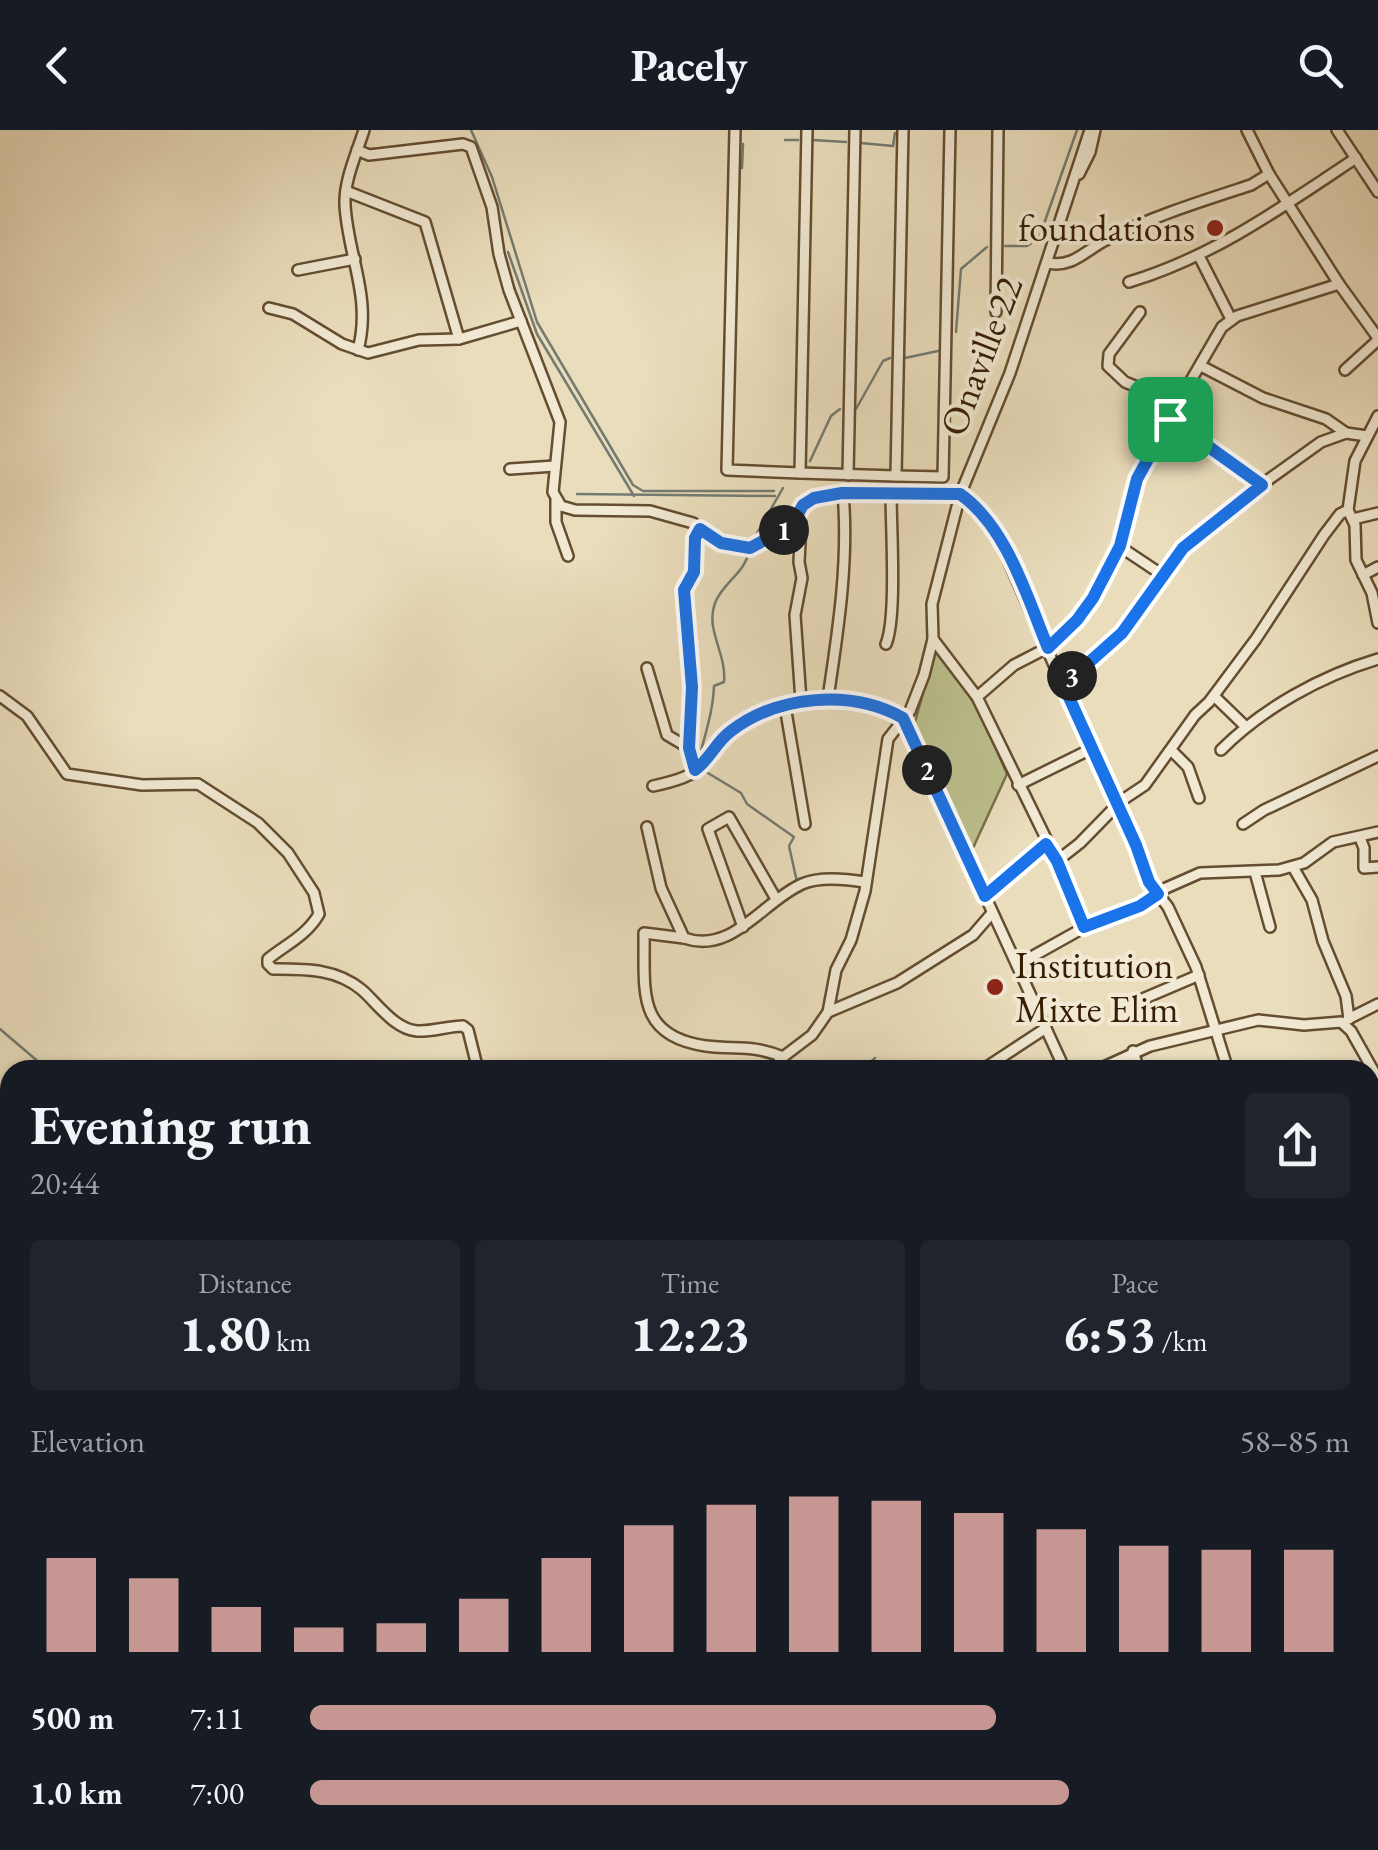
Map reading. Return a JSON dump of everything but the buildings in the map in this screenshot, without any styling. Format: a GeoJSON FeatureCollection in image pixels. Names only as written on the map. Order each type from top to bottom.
{"type":"FeatureCollection","features":[{"type":"Feature","properties":{"kind":"street"},"geometry":{"type":"LineString","coordinates":[[358,350],[365,321],[345,207],[364,130]]}},
{"type":"Feature","properties":{"kind":"street"},"geometry":{"type":"LineString","coordinates":[[735,130],[727,470],[943,477],[961,490],[990,524],[1136,845],[1149,882],[1168,907],[1199,975],[1224,1060]]}},
{"type":"Feature","properties":{"kind":"street"},"geometry":{"type":"LineString","coordinates":[[800,473],[806,130]]}},
{"type":"Feature","properties":{"kind":"street"},"geometry":{"type":"LineString","coordinates":[[848,474],[855,130]]}},
{"type":"Feature","properties":{"kind":"street"},"geometry":{"type":"LineString","coordinates":[[896,476],[903,130]]}},
{"type":"Feature","properties":{"kind":"street"},"geometry":{"type":"LineString","coordinates":[[943,477],[950,130]]}},
{"type":"Feature","properties":{"kind":"street"},"geometry":{"type":"LineString","coordinates":[[996,312],[998,130]]}},
{"type":"Feature","properties":{"kind":"street","name":"Onaville 22"},"geometry":{"type":"LineString","coordinates":[[828,1012],[836,970],[852,940],[865,882],[888,739],[910,712],[924,675],[933,639],[932,604],[961,490],[1010,373],[1092,130]]}},
{"type":"Feature","properties":{"kind":"street"},"geometry":{"type":"LineString","coordinates":[[1247,130],[1268,174],[1378,339],[1345,370]]}},
{"type":"Feature","properties":{"kind":"street"},"geometry":{"type":"LineString","coordinates":[[1337,130],[1378,192]]}},
{"type":"Feature","properties":{"kind":"street"},"geometry":{"type":"LineString","coordinates":[[357,150],[369,156],[464,144],[471,147],[492,207],[499,254],[560,422],[553,492],[561,506],[575,510],[650,511],[692,523],[721,543],[750,548],[792,525],[803,505],[814,498],[842,493],[961,490]]}},
{"type":"Feature","properties":{"kind":"street"},"geometry":{"type":"LineString","coordinates":[[1130,282],[1170,270],[1198,256],[1356,158]]}},
{"type":"Feature","properties":{"kind":"street"},"geometry":{"type":"LineString","coordinates":[[1048,262],[1059,265],[1075,261],[1107,240],[1268,174]]}},
{"type":"Feature","properties":{"kind":"street"},"geometry":{"type":"LineString","coordinates":[[346,192],[425,222],[459,338]]}},
{"type":"Feature","properties":{"kind":"street"},"geometry":{"type":"LineString","coordinates":[[1198,256],[1232,319]]}},
{"type":"Feature","properties":{"kind":"street"},"geometry":{"type":"LineString","coordinates":[[298,270],[354,259]]}},
{"type":"Feature","properties":{"kind":"street"},"geometry":{"type":"LineString","coordinates":[[977,697],[1014,666],[1048,648],[1085,609],[1120,546],[1137,479],[1222,327],[1232,319],[1339,284]]}},
{"type":"Feature","properties":{"kind":"street"},"geometry":{"type":"LineString","coordinates":[[269,308],[293,314],[368,353],[419,340],[459,338],[521,321]]}},
{"type":"Feature","properties":{"kind":"street"},"geometry":{"type":"LineString","coordinates":[[1140,312],[1110,354],[1108,366],[1125,382],[1178,404]]}},
{"type":"Feature","properties":{"kind":"street"},"geometry":{"type":"LineString","coordinates":[[1201,366],[1263,398],[1326,419],[1346,432],[1367,436]]}},
{"type":"Feature","properties":{"kind":"street"},"geometry":{"type":"LineString","coordinates":[[1378,416],[1355,461],[1350,514],[1356,560],[1372,593],[1378,623]]}},
{"type":"Feature","properties":{"kind":"street"},"geometry":{"type":"LineString","coordinates":[[1170,419],[1262,485]]}},
{"type":"Feature","properties":{"kind":"street"},"geometry":{"type":"LineString","coordinates":[[1062,682],[1122,633],[1183,548],[1321,442],[1346,432]]}},
{"type":"Feature","properties":{"kind":"street"},"geometry":{"type":"LineString","coordinates":[[510,469],[555,466]]}},
{"type":"Feature","properties":{"kind":"street"},"geometry":{"type":"LineString","coordinates":[[828,698],[840,619],[846,526],[842,493]]}},
{"type":"Feature","properties":{"kind":"street"},"geometry":{"type":"LineString","coordinates":[[886,644],[890,636],[891,494]]}},
{"type":"Feature","properties":{"kind":"street"},"geometry":{"type":"LineString","coordinates":[[556,500],[556,522],[568,556]]}},
{"type":"Feature","properties":{"kind":"street"},"geometry":{"type":"LineString","coordinates":[[1057,861],[1121,800],[1146,785],[1195,715],[1214,696],[1340,514],[1378,512]]}},
{"type":"Feature","properties":{"kind":"street"},"geometry":{"type":"LineString","coordinates":[[798,514],[802,524],[802,578],[794,615],[802,700]]}},
{"type":"Feature","properties":{"kind":"street"},"geometry":{"type":"LineString","coordinates":[[695,770],[689,748],[692,687],[684,590],[694,572],[695,538],[700,529]]}},
{"type":"Feature","properties":{"kind":"street"},"geometry":{"type":"LineString","coordinates":[[1120,546],[1162,574]]}},
{"type":"Feature","properties":{"kind":"street"},"geometry":{"type":"LineString","coordinates":[[1363,574],[1378,566]]}},
{"type":"Feature","properties":{"kind":"street"},"geometry":{"type":"LineString","coordinates":[[933,639],[977,697],[1057,861],[1084,927]]}},
{"type":"Feature","properties":{"kind":"street"},"geometry":{"type":"LineString","coordinates":[[1221,750],[1245,726],[1295,695],[1378,658]]}},
{"type":"Feature","properties":{"kind":"street"},"geometry":{"type":"LineString","coordinates":[[647,668],[668,735],[689,748]]}},
{"type":"Feature","properties":{"kind":"street"},"geometry":{"type":"LineString","coordinates":[[0,696],[27,716],[67,774],[142,785],[198,784],[258,823],[288,853],[314,893],[320,914],[310,930],[268,959],[268,964],[273,968],[325,970],[360,988],[392,1018],[418,1032],[464,1026],[476,1060]]}},
{"type":"Feature","properties":{"kind":"street"},"geometry":{"type":"LineString","coordinates":[[1214,696],[1245,726]]}},
{"type":"Feature","properties":{"kind":"street"},"geometry":{"type":"LineString","coordinates":[[653,786],[676,781],[707,762],[716,744],[732,730],[770,710],[802,700],[828,698],[882,708],[903,718],[1060,1060]]}},
{"type":"Feature","properties":{"kind":"street"},"geometry":{"type":"LineString","coordinates":[[785,706],[806,824]]}},
{"type":"Feature","properties":{"kind":"street"},"geometry":{"type":"LineString","coordinates":[[1018,784],[1091,749]]}},
{"type":"Feature","properties":{"kind":"street"},"geometry":{"type":"LineString","coordinates":[[1171,750],[1188,767],[1199,798]]}},
{"type":"Feature","properties":{"kind":"street"},"geometry":{"type":"LineString","coordinates":[[1242,824],[1378,756]]}},
{"type":"Feature","properties":{"kind":"street"},"geometry":{"type":"LineString","coordinates":[[743,928],[708,829],[729,817],[776,898]]}},
{"type":"Feature","properties":{"kind":"street"},"geometry":{"type":"LineString","coordinates":[[647,827],[662,888],[684,938]]}},
{"type":"Feature","properties":{"kind":"street"},"geometry":{"type":"LineString","coordinates":[[1017,965],[1084,927],[1140,906],[1200,873],[1293,867],[1333,842],[1378,832]]}},
{"type":"Feature","properties":{"kind":"street"},"geometry":{"type":"LineString","coordinates":[[1360,838],[1364,868],[1378,867]]}},
{"type":"Feature","properties":{"kind":"street"},"geometry":{"type":"LineString","coordinates":[[985,896],[1046,844]]}},
{"type":"Feature","properties":{"kind":"street"},"geometry":{"type":"LineString","coordinates":[[1293,867],[1312,900],[1323,942],[1346,996],[1345,1020],[1367,1060]]}},
{"type":"Feature","properties":{"kind":"street"},"geometry":{"type":"LineString","coordinates":[[1255,872],[1270,927]]}},
{"type":"Feature","properties":{"kind":"street"},"geometry":{"type":"LineString","coordinates":[[783,1057],[746,1046],[707,1046],[676,1038],[654,1024],[647,1001],[644,933],[710,943],[743,928],[776,898],[817,880],[865,882]]}},
{"type":"Feature","properties":{"kind":"street"},"geometry":{"type":"LineString","coordinates":[[780,1060],[812,1035],[828,1012],[898,983],[973,935],[992,913]]}},
{"type":"Feature","properties":{"kind":"street"},"geometry":{"type":"LineString","coordinates":[[1138,1001],[1199,975]]}},
{"type":"Feature","properties":{"kind":"street"},"geometry":{"type":"LineString","coordinates":[[1116,1060],[1133,1051],[1258,1020],[1304,1025],[1345,1020],[1378,1004]]}},
{"type":"Feature","properties":{"kind":"street"},"geometry":{"type":"LineString","coordinates":[[997,1060],[1046,1028]]}},
{"type":"Feature","properties":{"kind":"street"},"geometry":{"type":"LineString","coordinates":[[1133,1051],[1136,1060]]}},
{"type":"Feature","properties":{"kind":"green space"},"geometry":{"type":"Polygon","coordinates":[[[936,645],[971,691],[1007,774],[972,850],[914,726],[936,645]]]}},
{"type":"Feature","properties":{"kind":"waterway"},"geometry":{"type":"LineString","coordinates":[[471,130],[492,177],[537,322],[633,485],[643,491],[774,491]]}},
{"type":"Feature","properties":{"kind":"waterway"},"geometry":{"type":"LineString","coordinates":[[1005,246],[1027,246],[1039,238],[1077,130]]}},
{"type":"Feature","properties":{"kind":"waterway"},"geometry":{"type":"LineString","coordinates":[[861,143],[893,146],[895,133]]}},
{"type":"Feature","properties":{"kind":"waterway"},"geometry":{"type":"LineString","coordinates":[[785,140],[798,140]]}},
{"type":"Feature","properties":{"kind":"waterway"},"geometry":{"type":"LineString","coordinates":[[813,140],[846,142]]}},
{"type":"Feature","properties":{"kind":"waterway"},"geometry":{"type":"LineString","coordinates":[[742,168],[743,144]]}},
{"type":"Feature","properties":{"kind":"waterway"},"geometry":{"type":"LineString","coordinates":[[956,332],[961,269],[987,247]]}},
{"type":"Feature","properties":{"kind":"waterway"},"geometry":{"type":"LineString","coordinates":[[508,252],[537,334],[634,496]]}},
{"type":"Feature","properties":{"kind":"waterway"},"geometry":{"type":"LineString","coordinates":[[905,358],[938,351]]}},
{"type":"Feature","properties":{"kind":"waterway"},"geometry":{"type":"LineString","coordinates":[[856,409],[883,361],[890,358]]}},
{"type":"Feature","properties":{"kind":"waterway"},"geometry":{"type":"LineString","coordinates":[[810,461],[831,416],[840,409]]}},
{"type":"Feature","properties":{"kind":"waterway"},"geometry":{"type":"LineString","coordinates":[[752,542],[783,488]]}},
{"type":"Feature","properties":{"kind":"waterway"},"geometry":{"type":"LineString","coordinates":[[577,494],[775,496]]}},
{"type":"Feature","properties":{"kind":"waterway"},"geometry":{"type":"LineString","coordinates":[[697,767],[714,686],[724,682],[714,632],[715,603],[744,565],[749,550]]}},
{"type":"Feature","properties":{"kind":"waterway"},"geometry":{"type":"LineString","coordinates":[[703,770],[741,793],[747,804],[794,837],[789,846],[797,882]]}},
{"type":"Feature","properties":{"kind":"waterway"},"geometry":{"type":"LineString","coordinates":[[0,1029],[36,1060]]}},
{"type":"Feature","properties":{"kind":"place","name":"foundations"},"geometry":{"type":"Point","coordinates":[1215,228]}},
{"type":"Feature","properties":{"kind":"place","name":"Institution Mixte Elim"},"geometry":{"type":"Point","coordinates":[995,987]}},
{"type":"Feature","properties":{"kind":"route"},"geometry":{"type":"LineString","coordinates":[[1170,419],[1262,485],[1183,548],[1122,633],[1062,682],[1149,882],[1158,894],[1140,906],[1084,927],[1046,844],[985,896],[903,718],[882,708],[828,698],[802,700],[770,710],[732,730],[716,744],[707,762],[695,770],[689,748],[692,687],[684,590],[694,572],[695,538],[700,529],[721,543],[750,548],[792,525],[803,505],[814,498],[842,493],[960,494],[990,524],[1048,648],[1093,598],[1120,546],[1137,479],[1170,419]]}}]}
